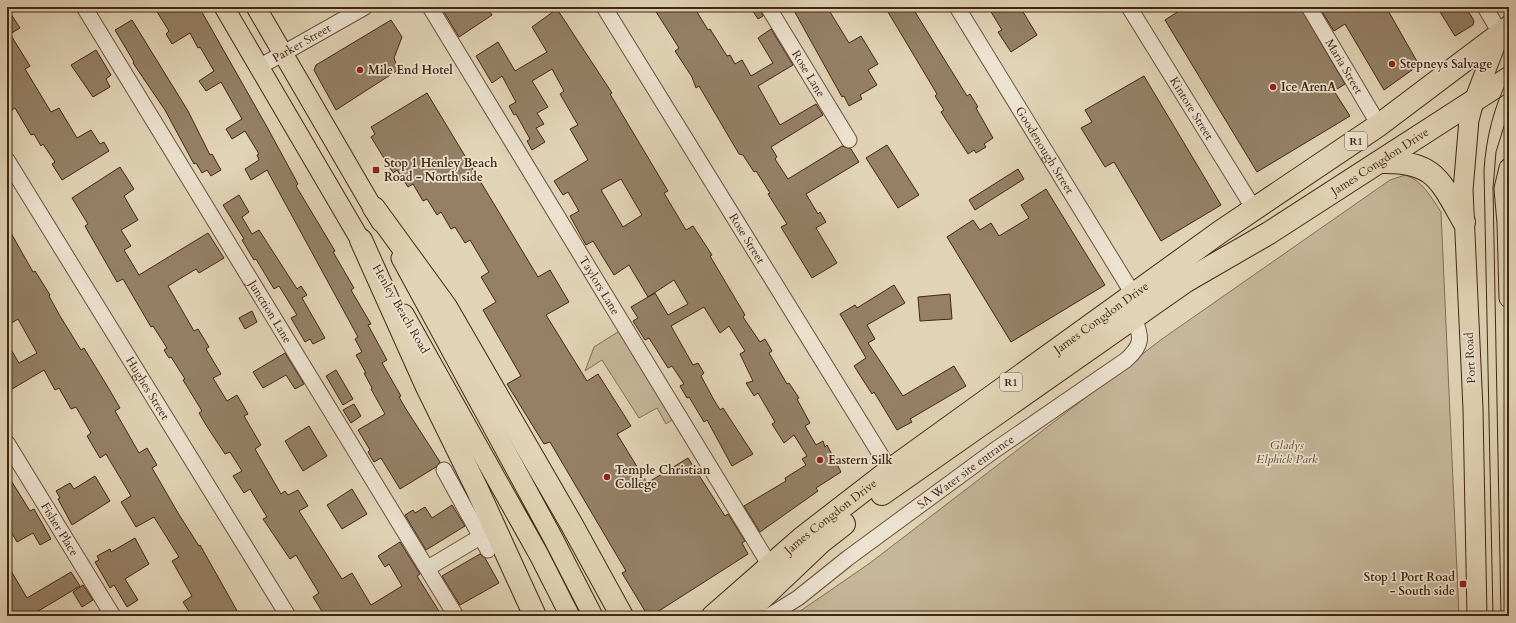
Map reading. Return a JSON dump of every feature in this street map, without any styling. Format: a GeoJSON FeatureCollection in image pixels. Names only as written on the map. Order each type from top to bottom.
{"type":"FeatureCollection","features":[{"type":"Feature","properties":{"kind":"highway","name":"James Congdon Drive"},"geometry":{"type":"LineString","coordinates":[[713,616],[769,564],[1136,308],[1254,209],[1380,124],[1506,36]]}},
{"type":"Feature","properties":{"kind":"highway","name":"R1"},"geometry":{"type":"LineString","coordinates":[[1474,101],[1509,78]]}},
{"type":"Feature","properties":{"kind":"highway","name":"James Congdon Drive"},"geometry":{"type":"LineString","coordinates":[[1136,308],[1186,281],[1268,233],[1474,101]]}},
{"type":"Feature","properties":{"kind":"highway"},"geometry":{"type":"LineString","coordinates":[[1380,162],[1399,162],[1428,170],[1441,183],[1464,222]]}},
{"type":"Feature","properties":{"kind":"highway"},"geometry":{"type":"LineString","coordinates":[[374,208],[446,307],[572,525],[622,616]]}},
{"type":"Feature","properties":{"kind":"highway"},"geometry":{"type":"LineString","coordinates":[[1254,209],[1268,233]]}},
{"type":"Feature","properties":{"kind":"highway"},"geometry":{"type":"LineString","coordinates":[[361,240],[427,387],[477,489],[535,616]]}},
{"type":"Feature","properties":{"kind":"highway","name":"James Congdon Drive"},"geometry":{"type":"LineString","coordinates":[[744,616],[821,542],[894,476]]}},
{"type":"Feature","properties":{"kind":"main road","name":"Henley Beach Road"},"geometry":{"type":"LineString","coordinates":[[224,7],[361,240],[539,554],[570,616]]}},
{"type":"Feature","properties":{"kind":"main road","name":"Henley Beach Road"},"geometry":{"type":"LineString","coordinates":[[256,7],[374,208],[553,538],[593,616]]}},
{"type":"Feature","properties":{"kind":"main road","name":"Port Road"},"geometry":{"type":"LineString","coordinates":[[1477,616],[1473,409],[1463,190],[1468,135],[1474,101],[1506,36]]}},
{"type":"Feature","properties":{"kind":"main road"},"geometry":{"type":"LineString","coordinates":[[1509,168],[1504,189],[1508,219],[1509,298]]}},
{"type":"Feature","properties":{"kind":"street","name":"Junction Lane"},"geometry":{"type":"LineString","coordinates":[[84,7],[456,616]]}},
{"type":"Feature","properties":{"kind":"street","name":"Parker Street"},"geometry":{"type":"LineString","coordinates":[[259,66],[365,7]]}},
{"type":"Feature","properties":{"kind":"street","name":"Taylors Lane"},"geometry":{"type":"LineString","coordinates":[[430,7],[769,564]]}},
{"type":"Feature","properties":{"kind":"street","name":"Rose Street"},"geometry":{"type":"LineString","coordinates":[[604,7],[894,476]]}},
{"type":"Feature","properties":{"kind":"street","name":"Rose Lane"},"geometry":{"type":"LineString","coordinates":[[768,7],[849,140]]}},
{"type":"Feature","properties":{"kind":"street","name":"Goodenough Street"},"geometry":{"type":"LineString","coordinates":[[957,7],[1136,308]]}},
{"type":"Feature","properties":{"kind":"street","name":"Kintore Street"},"geometry":{"type":"LineString","coordinates":[[1129,7],[1254,209]]}},
{"type":"Feature","properties":{"kind":"street","name":"Maria Street"},"geometry":{"type":"LineString","coordinates":[[1309,7],[1380,124]]}},
{"type":"Feature","properties":{"kind":"street"},"geometry":{"type":"LineString","coordinates":[[1484,7],[1506,36]]}},
{"type":"Feature","properties":{"kind":"street","name":"Hughes Street"},"geometry":{"type":"LineString","coordinates":[[7,160],[288,616]]}},
{"type":"Feature","properties":{"kind":"street","name":"SA Water site entrance"},"geometry":{"type":"LineString","coordinates":[[769,616],[798,598],[848,558],[995,450],[1132,355],[1140,342],[1136,308]]}},
{"type":"Feature","properties":{"kind":"street","name":"Fisher Place"},"geometry":{"type":"LineString","coordinates":[[7,443],[113,616]]}},
{"type":"Feature","properties":{"kind":"street"},"geometry":{"type":"LineString","coordinates":[[428,568],[484,544],[444,470]]}},
{"type":"Feature","properties":{"kind":"green space","name":"Gladys Elphick Park"},"geometry":{"type":"Polygon","coordinates":[[[1405,175],[1411,177],[1421,185],[1430,195],[1441,212],[1459,616],[793,616],[870,563],[1162,339],[1390,180],[1405,175]]]}},
{"type":"Feature","properties":{"kind":"green space"},"geometry":{"type":"Polygon","coordinates":[[[621,330],[675,418],[666,424],[657,408],[639,418],[602,360],[585,371],[594,347],[621,330]]]}},
{"type":"Feature","properties":{"kind":"building"},"geometry":{"type":"Polygon","coordinates":[[[154,7],[169,7],[171,11],[178,7],[199,7],[267,127],[298,184],[296,186],[335,251],[333,252],[354,288],[351,290],[371,324],[368,325],[387,360],[382,363],[401,396],[399,397],[406,409],[440,462],[436,467],[400,489],[381,458],[374,462],[368,452],[370,450],[358,430],[385,414],[371,389],[372,388],[364,373],[366,373],[356,355],[362,352],[355,339],[358,337],[267,170],[251,180],[245,169],[259,160],[257,155],[259,154],[245,131],[232,139],[226,129],[242,119],[221,82],[206,91],[199,81],[214,71],[200,47],[198,48],[190,33],[172,44],[166,34],[169,31],[154,7]]]}},
{"type":"Feature","properties":{"kind":"building"},"geometry":{"type":"Polygon","coordinates":[[[441,7],[487,7],[492,15],[459,37],[441,7]]]}},
{"type":"Feature","properties":{"kind":"building"},"geometry":{"type":"Polygon","coordinates":[[[653,7],[694,7],[708,30],[710,29],[727,56],[730,55],[735,64],[742,60],[751,76],[773,63],[758,38],[771,29],[793,65],[758,86],[780,125],[816,104],[823,115],[771,147],[777,157],[775,159],[788,179],[842,146],[851,149],[859,162],[806,194],[818,214],[820,212],[826,222],[816,228],[837,263],[812,278],[781,227],[787,224],[768,194],[770,193],[756,171],[754,172],[743,155],[739,154],[699,86],[696,88],[692,77],[675,51],[679,48],[653,7]]]}},
{"type":"Feature","properties":{"kind":"building"},"geometry":{"type":"Polygon","coordinates":[[[750,7],[759,7],[763,16],[758,19],[750,7]]]}},
{"type":"Feature","properties":{"kind":"building"},"geometry":{"type":"Polygon","coordinates":[[[792,7],[827,7],[849,43],[861,36],[878,64],[868,70],[877,85],[860,95],[862,99],[849,106],[844,96],[842,97],[792,7]]]}},
{"type":"Feature","properties":{"kind":"building"},"geometry":{"type":"Polygon","coordinates":[[[885,7],[912,7],[967,96],[970,94],[978,107],[976,108],[993,138],[984,144],[986,147],[976,153],[974,150],[968,154],[941,112],[944,110],[935,96],[937,94],[885,7]]]}},
{"type":"Feature","properties":{"kind":"building"},"geometry":{"type":"Polygon","coordinates":[[[988,7],[1020,7],[1037,35],[1011,52],[998,32],[1002,30],[988,7]]]}},
{"type":"Feature","properties":{"kind":"building","name":"Ice ArenA"},"geometry":{"type":"Polygon","coordinates":[[[1185,7],[1300,7],[1345,84],[1334,91],[1350,116],[1257,172],[1165,20],[1185,7]]]}},
{"type":"Feature","properties":{"kind":"building"},"geometry":{"type":"Polygon","coordinates":[[[1319,7],[1386,7],[1419,65],[1384,90],[1345,24],[1334,31],[1319,7]]]}},
{"type":"Feature","properties":{"kind":"building"},"geometry":{"type":"Polygon","coordinates":[[[1437,7],[1466,7],[1474,21],[1473,25],[1455,36],[1437,7]]]}},
{"type":"Feature","properties":{"kind":"building"},"geometry":{"type":"Polygon","coordinates":[[[7,8],[20,28],[10,34],[30,66],[25,69],[51,112],[59,108],[77,138],[91,130],[100,144],[104,142],[109,151],[62,180],[52,164],[55,162],[43,144],[41,146],[34,134],[31,135],[15,108],[12,110],[7,102],[7,8]]]}},
{"type":"Feature","properties":{"kind":"building"},"geometry":{"type":"Polygon","coordinates":[[[557,9],[612,93],[610,94],[668,191],[664,193],[686,230],[693,226],[712,255],[710,256],[745,315],[743,317],[760,342],[765,339],[772,351],[769,353],[787,384],[789,383],[799,398],[797,399],[810,423],[805,426],[816,445],[823,441],[825,447],[827,445],[841,472],[816,488],[818,491],[760,532],[744,506],[786,481],[785,478],[806,465],[802,459],[807,456],[794,435],[784,443],[772,424],[775,422],[758,393],[754,396],[746,383],[753,381],[740,354],[745,351],[729,326],[720,333],[704,307],[671,326],[693,365],[698,363],[704,373],[701,376],[720,410],[723,408],[753,454],[732,466],[707,420],[704,422],[689,397],[687,398],[680,386],[684,384],[672,366],[668,368],[649,338],[645,340],[633,321],[638,318],[631,307],[655,293],[668,315],[688,304],[674,280],[648,297],[629,265],[614,275],[593,241],[586,245],[570,216],[579,211],[568,192],[563,195],[554,181],[588,160],[570,129],[578,125],[560,94],[564,91],[552,69],[532,81],[548,107],[537,113],[544,124],[536,128],[545,142],[532,150],[527,141],[530,139],[516,114],[514,115],[509,106],[516,102],[502,76],[492,83],[476,56],[498,42],[515,71],[547,52],[532,27],[557,9]],[[621,179],[601,190],[623,227],[642,215],[621,179]]]}},
{"type":"Feature","properties":{"kind":"building"},"geometry":{"type":"Polygon","coordinates":[[[132,20],[188,111],[210,155],[212,154],[221,170],[211,176],[207,170],[202,173],[196,163],[194,164],[165,110],[133,63],[134,62],[115,30],[132,20]]]}},
{"type":"Feature","properties":{"kind":"building"},"geometry":{"type":"Polygon","coordinates":[[[391,20],[402,37],[394,58],[398,70],[336,110],[314,70],[316,65],[391,20]]]}},
{"type":"Feature","properties":{"kind":"building"},"geometry":{"type":"Polygon","coordinates":[[[96,50],[111,75],[106,79],[110,87],[93,97],[71,65],[96,50]]]}},
{"type":"Feature","properties":{"kind":"building"},"geometry":{"type":"Polygon","coordinates":[[[1144,76],[1221,205],[1161,241],[1114,162],[1105,167],[1081,128],[1092,122],[1085,110],[1144,76]]]}},
{"type":"Feature","properties":{"kind":"building"},"geometry":{"type":"Polygon","coordinates":[[[427,93],[538,277],[550,270],[569,302],[546,315],[587,381],[598,374],[631,426],[617,434],[647,483],[688,458],[725,516],[728,514],[745,541],[742,543],[748,554],[651,616],[648,616],[622,573],[626,571],[550,442],[544,444],[507,384],[521,376],[483,310],[496,302],[481,277],[489,272],[470,240],[465,243],[455,227],[451,229],[441,212],[437,215],[427,199],[423,201],[413,184],[408,187],[397,170],[393,173],[371,137],[375,134],[371,127],[427,93]]]}},
{"type":"Feature","properties":{"kind":"building"},"geometry":{"type":"Polygon","coordinates":[[[887,145],[919,195],[898,208],[866,158],[887,145]]]}},
{"type":"Feature","properties":{"kind":"building"},"geometry":{"type":"Polygon","coordinates":[[[120,167],[134,189],[124,196],[138,220],[121,230],[131,246],[124,250],[139,275],[208,233],[224,258],[199,273],[196,269],[168,286],[194,331],[198,329],[209,347],[206,349],[221,374],[213,378],[227,401],[237,395],[248,414],[244,416],[261,445],[255,449],[281,494],[285,491],[288,495],[298,490],[308,506],[299,511],[342,579],[352,573],[371,605],[402,586],[389,564],[385,567],[378,556],[400,542],[420,574],[417,576],[442,616],[325,616],[313,597],[319,593],[296,555],[290,559],[263,519],[267,517],[250,489],[244,493],[233,476],[242,471],[230,452],[225,454],[206,425],[199,413],[202,411],[183,380],[185,379],[171,357],[169,358],[164,350],[167,348],[153,326],[151,327],[123,279],[117,282],[85,226],[88,224],[72,198],[120,167]]]}},
{"type":"Feature","properties":{"kind":"building"},"geometry":{"type":"Polygon","coordinates":[[[1018,169],[1024,179],[975,210],[969,200],[1018,169]]]}},
{"type":"Feature","properties":{"kind":"building"},"geometry":{"type":"Polygon","coordinates":[[[1046,189],[1105,285],[1011,342],[947,237],[973,220],[980,230],[991,223],[999,236],[1029,218],[1021,205],[1046,189]]]}},
{"type":"Feature","properties":{"kind":"building"},"geometry":{"type":"Polygon","coordinates":[[[239,195],[249,212],[242,217],[252,234],[259,230],[297,289],[301,286],[307,295],[302,298],[325,338],[313,344],[310,339],[305,342],[291,318],[297,315],[279,286],[274,289],[256,259],[254,260],[242,240],[244,239],[223,205],[239,195]]]}},
{"type":"Feature","properties":{"kind":"building"},"geometry":{"type":"Polygon","coordinates":[[[7,226],[33,272],[35,271],[50,295],[49,296],[60,316],[81,350],[84,348],[109,389],[120,408],[115,411],[139,453],[147,448],[157,465],[152,468],[178,513],[199,546],[200,545],[240,616],[192,616],[183,602],[192,596],[172,561],[179,557],[154,517],[136,527],[121,502],[131,496],[106,454],[100,458],[87,436],[91,433],[76,407],[71,409],[59,388],[55,390],[44,370],[7,392],[7,343],[19,363],[37,353],[18,319],[7,326],[7,226]]]}},
{"type":"Feature","properties":{"kind":"building"},"geometry":{"type":"Polygon","coordinates":[[[894,285],[905,303],[867,325],[875,339],[868,343],[903,396],[954,366],[966,386],[910,419],[912,422],[897,430],[874,392],[872,394],[854,366],[866,358],[840,314],[855,305],[857,308],[894,285]]]}},
{"type":"Feature","properties":{"kind":"building"},"geometry":{"type":"Polygon","coordinates":[[[950,294],[952,319],[920,321],[918,297],[950,294]]]}},
{"type":"Feature","properties":{"kind":"building"},"geometry":{"type":"Polygon","coordinates":[[[252,311],[257,322],[245,329],[239,318],[252,311]]]}},
{"type":"Feature","properties":{"kind":"building"},"geometry":{"type":"Polygon","coordinates":[[[285,353],[304,384],[295,389],[286,375],[263,388],[253,372],[285,353]]]}},
{"type":"Feature","properties":{"kind":"building"},"geometry":{"type":"Polygon","coordinates":[[[336,370],[353,399],[343,405],[326,376],[336,370]]]}},
{"type":"Feature","properties":{"kind":"building"},"geometry":{"type":"Polygon","coordinates":[[[354,404],[361,416],[351,423],[343,410],[354,404]]]}},
{"type":"Feature","properties":{"kind":"building"},"geometry":{"type":"Polygon","coordinates":[[[309,426],[327,456],[303,471],[285,441],[309,426]]]}},
{"type":"Feature","properties":{"kind":"building"},"geometry":{"type":"Polygon","coordinates":[[[7,474],[30,511],[34,509],[51,539],[40,545],[33,533],[17,542],[7,525],[7,474]]]}},
{"type":"Feature","properties":{"kind":"building"},"geometry":{"type":"Polygon","coordinates":[[[95,476],[110,501],[72,525],[58,499],[60,498],[56,491],[70,483],[74,489],[95,476]]]}},
{"type":"Feature","properties":{"kind":"building"},"geometry":{"type":"Polygon","coordinates":[[[352,489],[367,514],[342,529],[327,505],[352,489]]]}},
{"type":"Feature","properties":{"kind":"building"},"geometry":{"type":"Polygon","coordinates":[[[452,505],[465,526],[426,550],[405,515],[413,510],[415,513],[425,507],[432,518],[452,505]]]}},
{"type":"Feature","properties":{"kind":"building"},"geometry":{"type":"Polygon","coordinates":[[[135,538],[149,564],[125,579],[138,600],[127,607],[114,585],[110,588],[95,562],[99,560],[97,556],[110,549],[111,552],[135,538]]]}},
{"type":"Feature","properties":{"kind":"building"},"geometry":{"type":"Polygon","coordinates":[[[480,554],[485,558],[499,583],[460,605],[442,576],[480,554]]]}},
{"type":"Feature","properties":{"kind":"building"},"geometry":{"type":"Polygon","coordinates":[[[7,564],[27,598],[71,572],[80,586],[30,616],[7,616],[7,564]]]}},
{"type":"Feature","properties":{"kind":"building"},"geometry":{"type":"Polygon","coordinates":[[[83,585],[93,600],[82,607],[73,592],[83,585]]]}},
{"type":"Feature","properties":{"kind":"tram line"},"geometry":{"type":"LineString","coordinates":[[1493,616],[1484,170],[1492,122],[1499,99],[1509,77]]}},
{"type":"Feature","properties":{"kind":"tram line"},"geometry":{"type":"LineString","coordinates":[[1501,616],[1493,188],[1496,152],[1509,110]]}},
{"type":"Feature","properties":{"kind":"place","name":"Stepneys Salvage"},"geometry":{"type":"Point","coordinates":[1392,64]}},
{"type":"Feature","properties":{"kind":"place","name":"Mile End Hotel"},"geometry":{"type":"Point","coordinates":[360,70]}},
{"type":"Feature","properties":{"kind":"place","name":"Ice ArenA"},"geometry":{"type":"Point","coordinates":[1273,87]}},
{"type":"Feature","properties":{"kind":"place","name":"Stop 1 Henley Beach Road - North side"},"geometry":{"type":"Point","coordinates":[376,170]}},
{"type":"Feature","properties":{"kind":"place","name":"Eastern Silk"},"geometry":{"type":"Point","coordinates":[820,460]}},
{"type":"Feature","properties":{"kind":"place","name":"Temple Christian College"},"geometry":{"type":"Point","coordinates":[607,477]}},
{"type":"Feature","properties":{"kind":"place","name":"Stop 1 Port Road - South side"},"geometry":{"type":"Point","coordinates":[1463,584]}}]}
